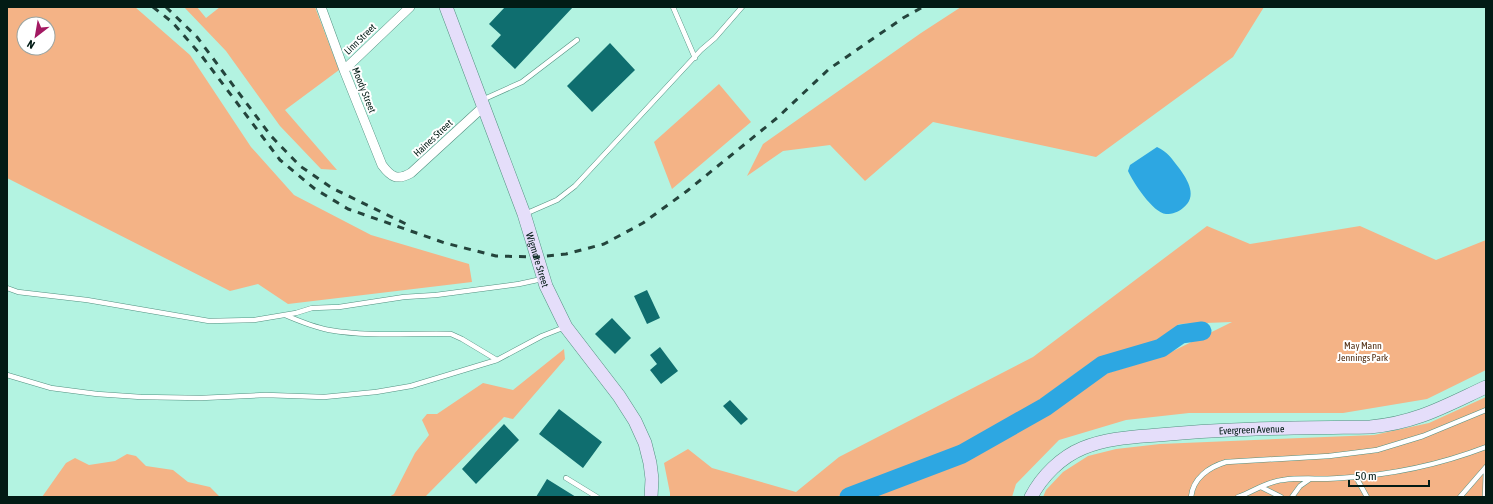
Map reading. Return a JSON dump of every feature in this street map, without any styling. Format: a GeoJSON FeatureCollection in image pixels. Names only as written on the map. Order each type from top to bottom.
{"type":"FeatureCollection","features":[{"type":"Feature","properties":{"kind":"street","name":"Moody Street"},"geometry":{"type":"LineString","coordinates":[[321,7],[344,70],[382,165],[387,172],[394,177]]}},
{"type":"Feature","properties":{"kind":"street","name":"Linn Street"},"geometry":{"type":"LineString","coordinates":[[344,70],[410,7]]}},
{"type":"Feature","properties":{"kind":"street","name":"Wigmore Street"},"geometry":{"type":"LineString","coordinates":[[446,7],[524,214],[544,279],[566,327],[619,396],[635,421],[646,444],[652,479],[651,497]]}},
{"type":"Feature","properties":{"kind":"street","name":"Haines Street"},"geometry":{"type":"LineString","coordinates":[[394,177],[405,177],[411,173],[482,104]]}},
{"type":"Feature","properties":{"kind":"street","name":"Evergreen Avenue"},"geometry":{"type":"LineString","coordinates":[[1032,497],[1042,480],[1064,459],[1082,448],[1098,443],[1118,439],[1201,430],[1370,427],[1390,425],[1409,421],[1432,412],[1486,387]]}},
{"type":"Feature","properties":{"kind":"lane"},"geometry":{"type":"LineString","coordinates":[[673,7],[695,58]]}},
{"type":"Feature","properties":{"kind":"lane"},"geometry":{"type":"LineString","coordinates":[[524,214],[557,200],[575,186],[715,38],[742,7]]}},
{"type":"Feature","properties":{"kind":"lane"},"geometry":{"type":"LineString","coordinates":[[482,104],[522,82],[577,40]]}},
{"type":"Feature","properties":{"kind":"lane"},"geometry":{"type":"LineString","coordinates":[[7,288],[18,292],[87,300],[177,317],[209,321],[254,320],[296,313],[312,308],[339,307],[404,297],[436,295],[519,284],[544,279]]}},
{"type":"Feature","properties":{"kind":"lane"},"geometry":{"type":"LineString","coordinates":[[284,315],[306,324],[362,334],[451,334],[497,360]]}},
{"type":"Feature","properties":{"kind":"lane"},"geometry":{"type":"LineString","coordinates":[[7,375],[52,388],[97,394],[201,398],[266,395],[324,397],[376,392],[411,386],[497,360],[542,336],[566,327]]}},
{"type":"Feature","properties":{"kind":"lane"},"geometry":{"type":"LineString","coordinates":[[1191,497],[1191,492],[1197,481],[1204,473],[1214,466],[1226,462],[1328,456],[1377,450],[1423,436],[1486,410]]}},
{"type":"Feature","properties":{"kind":"lane"},"geometry":{"type":"LineString","coordinates":[[1238,497],[1268,483],[1283,480],[1356,477],[1384,474],[1431,465],[1486,447]]}},
{"type":"Feature","properties":{"kind":"lane"},"geometry":{"type":"LineString","coordinates":[[1460,497],[1486,466]]}},
{"type":"Feature","properties":{"kind":"lane"},"geometry":{"type":"LineString","coordinates":[[1484,497],[1486,466]]}},
{"type":"Feature","properties":{"kind":"lane"},"geometry":{"type":"LineString","coordinates":[[1356,477],[1367,497]]}},
{"type":"Feature","properties":{"kind":"lane"},"geometry":{"type":"LineString","coordinates":[[566,478],[597,497]]}},
{"type":"Feature","properties":{"kind":"lane"},"geometry":{"type":"LineString","coordinates":[[1292,497],[1300,486],[1310,479]]}},
{"type":"Feature","properties":{"kind":"lane"},"geometry":{"type":"LineString","coordinates":[[1261,487],[1281,497]]}},
{"type":"Feature","properties":{"kind":"green space"},"geometry":{"type":"Polygon","coordinates":[[[7,7],[135,7],[190,55],[251,147],[294,195],[371,235],[469,264],[472,282],[288,304],[258,284],[230,291],[7,178],[7,7]]]}},
{"type":"Feature","properties":{"kind":"green space"},"geometry":{"type":"Polygon","coordinates":[[[184,7],[197,7],[206,18],[220,7],[315,7],[339,70],[285,110],[337,170],[321,169],[280,126],[226,51],[184,7]]]}},
{"type":"Feature","properties":{"kind":"green space"},"geometry":{"type":"Polygon","coordinates":[[[961,7],[1264,7],[1233,57],[1096,157],[933,122],[865,181],[830,145],[783,151],[747,176],[763,144],[921,33],[961,7]]]}},
{"type":"Feature","properties":{"kind":"green space"},"geometry":{"type":"Polygon","coordinates":[[[719,84],[751,122],[672,189],[654,142],[719,84]]]}},
{"type":"Feature","properties":{"kind":"green space","name":"May Mann Jennings Park"},"geometry":{"type":"Polygon","coordinates":[[[1207,226],[1250,244],[1360,226],[1436,260],[1486,240],[1486,370],[1427,399],[1343,413],[1189,413],[1126,420],[1059,440],[1016,484],[1012,497],[870,497],[881,491],[969,459],[1025,426],[1098,376],[1161,357],[1232,322],[1179,324],[1158,344],[1090,363],[1035,403],[959,447],[847,490],[837,497],[670,497],[664,463],[688,449],[712,468],[796,492],[839,457],[1033,357],[1207,226]]]}},
{"type":"Feature","properties":{"kind":"green space"},"geometry":{"type":"Polygon","coordinates":[[[564,349],[565,359],[513,419],[504,417],[425,497],[389,497],[394,494],[415,453],[429,435],[422,420],[427,414],[437,414],[483,383],[513,390],[564,349]]]}},
{"type":"Feature","properties":{"kind":"green space"},"geometry":{"type":"Polygon","coordinates":[[[1486,397],[1486,497],[1043,497],[1046,490],[1063,472],[1088,456],[1116,449],[1160,444],[1374,435],[1429,423],[1486,397]]]}},
{"type":"Feature","properties":{"kind":"green space"},"geometry":{"type":"Polygon","coordinates":[[[127,454],[136,456],[146,466],[173,470],[188,482],[210,487],[220,497],[42,497],[66,463],[75,458],[89,465],[115,461],[127,454]]]}},
{"type":"Feature","properties":{"kind":"water"},"geometry":{"type":"Polygon","coordinates":[[[1157,147],[1167,153],[1172,159],[1186,178],[1190,188],[1191,194],[1188,204],[1177,212],[1166,214],[1155,208],[1139,189],[1128,171],[1130,165],[1157,147]]]}},
{"type":"Feature","properties":{"kind":"building"},"geometry":{"type":"Polygon","coordinates":[[[505,7],[573,7],[515,69],[491,46],[501,35],[489,24],[505,7]]]}},
{"type":"Feature","properties":{"kind":"building"},"geometry":{"type":"Polygon","coordinates":[[[610,43],[635,70],[592,112],[567,86],[610,43]]]}},
{"type":"Feature","properties":{"kind":"building"},"geometry":{"type":"Polygon","coordinates":[[[647,290],[660,318],[647,324],[634,296],[647,290]]]}},
{"type":"Feature","properties":{"kind":"building"},"geometry":{"type":"Polygon","coordinates":[[[612,318],[631,338],[615,354],[595,334],[612,318]]]}},
{"type":"Feature","properties":{"kind":"building"},"geometry":{"type":"Polygon","coordinates":[[[660,347],[678,371],[661,384],[650,370],[657,364],[650,355],[660,347]]]}},
{"type":"Feature","properties":{"kind":"building"},"geometry":{"type":"Polygon","coordinates":[[[730,400],[748,419],[741,425],[723,406],[730,400]]]}},
{"type":"Feature","properties":{"kind":"building"},"geometry":{"type":"Polygon","coordinates":[[[559,409],[602,442],[583,468],[539,434],[559,409]]]}},
{"type":"Feature","properties":{"kind":"building"},"geometry":{"type":"Polygon","coordinates":[[[504,424],[519,440],[476,484],[462,469],[504,424]]]}},
{"type":"Feature","properties":{"kind":"building"},"geometry":{"type":"Polygon","coordinates":[[[547,479],[576,497],[536,497],[547,479]]]}},
{"type":"Feature","properties":{"kind":"waterway"},"geometry":{"type":"LineString","coordinates":[[849,497],[962,454],[1045,407],[1103,365],[1161,348],[1181,334],[1202,331]]}},
{"type":"Feature","properties":{"kind":"railway"},"geometry":{"type":"LineString","coordinates":[[153,7],[172,22],[201,55],[280,160],[315,189],[348,209],[445,243],[496,256],[537,257],[566,254],[604,244],[643,223],[687,191],[777,118],[829,69],[903,18],[923,7]]}},
{"type":"Feature","properties":{"kind":"railway"},"geometry":{"type":"LineString","coordinates":[[166,7],[197,37],[271,136],[300,166],[332,188],[408,225]]}}]}
